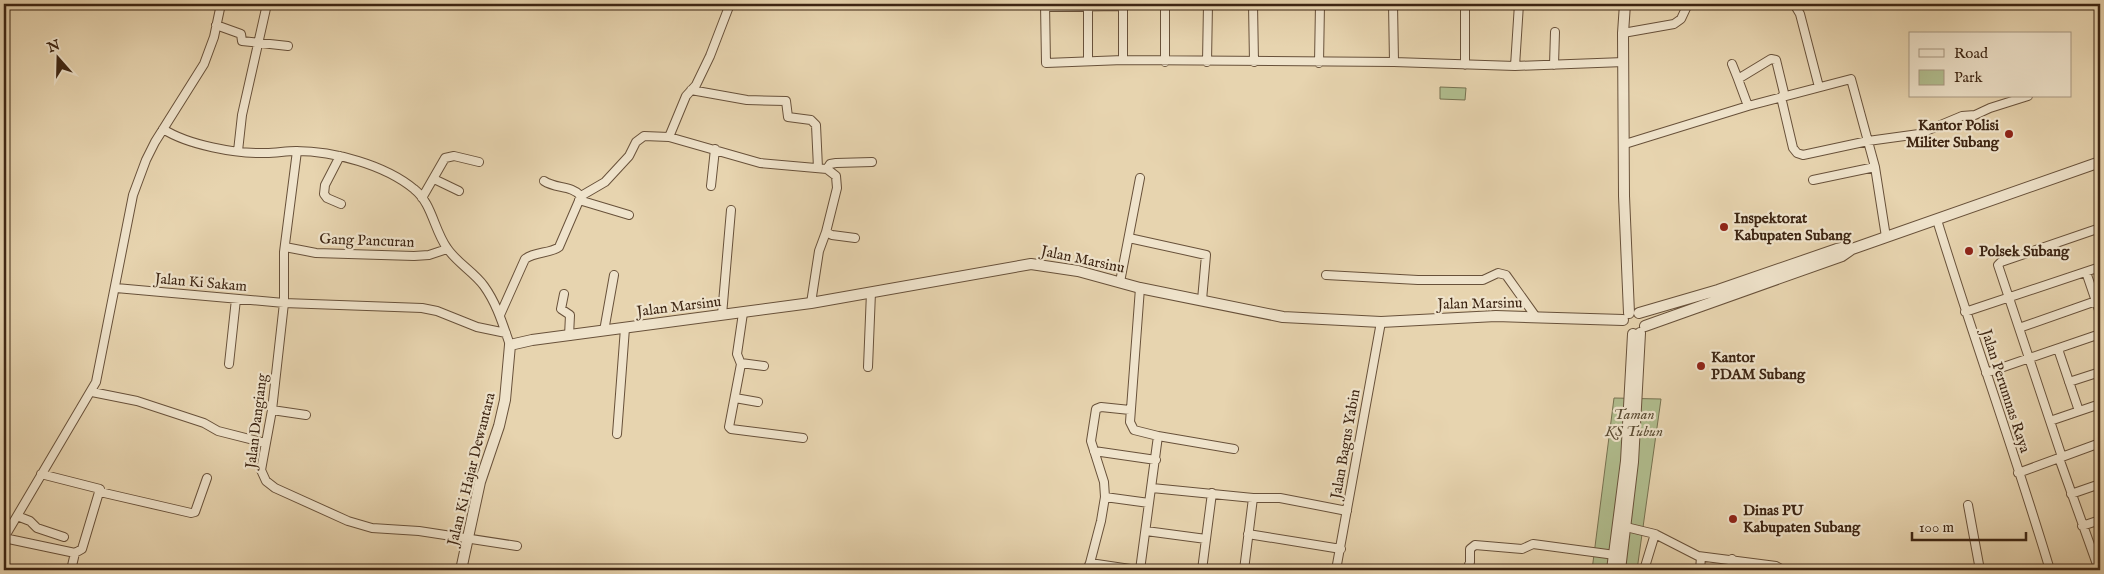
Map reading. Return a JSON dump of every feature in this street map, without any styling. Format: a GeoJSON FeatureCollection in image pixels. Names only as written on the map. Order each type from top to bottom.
{"type":"FeatureCollection","features":[{"type":"Feature","properties":{"kind":"street"},"geometry":{"type":"LineString","coordinates":[[100,492],[82,549],[75,552],[4,538],[92,392],[100,370],[133,195],[146,160],[204,64],[221,4]]}},
{"type":"Feature","properties":{"kind":"street"},"geometry":{"type":"LineString","coordinates":[[238,151],[242,115],[267,4]]}},
{"type":"Feature","properties":{"kind":"street"},"geometry":{"type":"LineString","coordinates":[[669,138],[686,96],[710,56],[730,4]]}},
{"type":"Feature","properties":{"kind":"street"},"geometry":{"type":"LineString","coordinates":[[1165,4],[1165,62]]}},
{"type":"Feature","properties":{"kind":"street"},"geometry":{"type":"LineString","coordinates":[[1207,62],[1208,4]]}},
{"type":"Feature","properties":{"kind":"street"},"geometry":{"type":"LineString","coordinates":[[1253,4],[1254,62]]}},
{"type":"Feature","properties":{"kind":"street"},"geometry":{"type":"LineString","coordinates":[[1319,63],[1320,4]]}},
{"type":"Feature","properties":{"kind":"street"},"geometry":{"type":"LineString","coordinates":[[1393,4],[1394,62]]}},
{"type":"Feature","properties":{"kind":"street"},"geometry":{"type":"LineString","coordinates":[[1465,4],[1465,65]]}},
{"type":"Feature","properties":{"kind":"street"},"geometry":{"type":"LineString","coordinates":[[1515,66],[1519,4]]}},
{"type":"Feature","properties":{"kind":"street"},"geometry":{"type":"LineString","coordinates":[[1625,4],[1623,33],[1624,144],[1630,315],[1625,330],[1640,331],[1842,256],[1852,249],[2100,162]]}},
{"type":"Feature","properties":{"kind":"street"},"geometry":{"type":"LineString","coordinates":[[1623,33],[1674,24],[1681,19],[1688,4]]}},
{"type":"Feature","properties":{"kind":"street"},"geometry":{"type":"LineString","coordinates":[[1804,4],[1796,7],[1819,87]]}},
{"type":"Feature","properties":{"kind":"street"},"geometry":{"type":"LineString","coordinates":[[1123,60],[1122,5],[1088,7],[1045,6],[1046,62],[1123,60],[1165,62],[1394,62],[1515,66],[1624,62]]}},
{"type":"Feature","properties":{"kind":"street"},"geometry":{"type":"LineString","coordinates":[[1088,7],[1088,61]]}},
{"type":"Feature","properties":{"kind":"street"},"geometry":{"type":"LineString","coordinates":[[216,25],[241,34],[242,41],[288,46]]}},
{"type":"Feature","properties":{"kind":"street"},"geometry":{"type":"LineString","coordinates":[[1554,65],[1555,32]]}},
{"type":"Feature","properties":{"kind":"street"},"geometry":{"type":"LineString","coordinates":[[1738,79],[1768,60],[1776,60],[1793,148],[1797,153],[1803,154],[1868,141],[1919,134],[1962,116],[1976,115],[1990,108],[2022,98]]}},
{"type":"Feature","properties":{"kind":"street"},"geometry":{"type":"LineString","coordinates":[[1732,64],[1748,106]]}},
{"type":"Feature","properties":{"kind":"street"},"geometry":{"type":"LineString","coordinates":[[1624,144],[1748,106],[1852,80],[1875,168],[1886,237]]}},
{"type":"Feature","properties":{"kind":"street"},"geometry":{"type":"LineString","coordinates":[[691,90],[736,99],[787,102],[786,112],[788,117],[810,120],[816,126],[818,168]]}},
{"type":"Feature","properties":{"kind":"street"},"geometry":{"type":"LineString","coordinates":[[164,129],[174,136],[238,151],[265,153],[297,151],[340,156],[366,164],[415,189],[422,198],[447,249],[484,285],[500,315],[510,345]]}},
{"type":"Feature","properties":{"kind":"street"},"geometry":{"type":"LineString","coordinates":[[500,315],[525,259],[537,253],[554,251],[559,247],[580,198],[605,182],[629,156],[640,138],[654,135],[715,149],[760,163],[827,169],[836,176],[837,188],[826,232],[819,251],[811,303]]}},
{"type":"Feature","properties":{"kind":"street"},"geometry":{"type":"LineString","coordinates":[[711,186],[715,149]]}},
{"type":"Feature","properties":{"kind":"street","name":"Jalan Dangiang"},"geometry":{"type":"LineString","coordinates":[[297,151],[285,247],[284,303],[272,410],[265,443],[262,475],[275,488],[348,521],[372,528],[419,531],[468,539]]}},
{"type":"Feature","properties":{"kind":"street"},"geometry":{"type":"LineString","coordinates":[[340,156],[325,185],[324,194],[327,198],[341,204]]}},
{"type":"Feature","properties":{"kind":"street"},"geometry":{"type":"LineString","coordinates":[[422,198],[445,158],[454,156],[479,162]]}},
{"type":"Feature","properties":{"kind":"street"},"geometry":{"type":"LineString","coordinates":[[827,169],[830,164],[836,163],[872,162]]}},
{"type":"Feature","properties":{"kind":"street"},"geometry":{"type":"LineString","coordinates":[[1813,180],[1875,168]]}},
{"type":"Feature","properties":{"kind":"street"},"geometry":{"type":"LineString","coordinates":[[1120,282],[1140,178]]}},
{"type":"Feature","properties":{"kind":"street"},"geometry":{"type":"LineString","coordinates":[[434,179],[459,191]]}},
{"type":"Feature","properties":{"kind":"street"},"geometry":{"type":"LineString","coordinates":[[544,181],[578,192],[580,198]]}},
{"type":"Feature","properties":{"kind":"street"},"geometry":{"type":"LineString","coordinates":[[580,198],[629,215]]}},
{"type":"Feature","properties":{"kind":"street"},"geometry":{"type":"LineString","coordinates":[[722,316],[731,210]]}},
{"type":"Feature","properties":{"kind":"street","name":"Jalan Perumnas Raya"},"geometry":{"type":"LineString","coordinates":[[1937,220],[1965,312],[2018,473],[2032,509],[2050,570]]}},
{"type":"Feature","properties":{"kind":"street"},"geometry":{"type":"LineString","coordinates":[[2099,570],[2097,555],[2082,526],[2030,358],[1998,268],[1999,263],[2100,228]]}},
{"type":"Feature","properties":{"kind":"street"},"geometry":{"type":"LineString","coordinates":[[826,232],[832,235],[855,238]]}},
{"type":"Feature","properties":{"kind":"street"},"geometry":{"type":"LineString","coordinates":[[1129,238],[1206,254],[1202,300]]}},
{"type":"Feature","properties":{"kind":"street","name":"Gang Pancuran"},"geometry":{"type":"LineString","coordinates":[[285,247],[316,253],[414,256],[429,255],[447,249]]}},
{"type":"Feature","properties":{"kind":"street","name":"Jalan Marsinu"},"geometry":{"type":"LineString","coordinates":[[510,345],[811,303],[1019,264],[1047,265],[1078,271],[1140,288],[1283,317],[1381,322],[1496,316],[1630,315],[1718,290],[1837,248],[1846,247],[1852,249]]}},
{"type":"Feature","properties":{"kind":"street"},"geometry":{"type":"LineString","coordinates":[[1965,312],[2100,267]]}},
{"type":"Feature","properties":{"kind":"street"},"geometry":{"type":"LineString","coordinates":[[2086,272],[2100,312]]}},
{"type":"Feature","properties":{"kind":"street"},"geometry":{"type":"LineString","coordinates":[[1326,275],[1418,280],[1482,280],[1498,273],[1503,273],[1536,317]]}},
{"type":"Feature","properties":{"kind":"street"},"geometry":{"type":"LineString","coordinates":[[604,331],[614,275]]}},
{"type":"Feature","properties":{"kind":"street","name":"Jalan Ki Sakam"},"geometry":{"type":"LineString","coordinates":[[116,288],[284,303],[422,308],[437,311],[477,327],[506,333]]}},
{"type":"Feature","properties":{"kind":"street"},"geometry":{"type":"LineString","coordinates":[[1140,288],[1130,410],[1130,422],[1134,430],[1234,449]]}},
{"type":"Feature","properties":{"kind":"street"},"geometry":{"type":"LineString","coordinates":[[868,367],[871,292]]}},
{"type":"Feature","properties":{"kind":"street"},"geometry":{"type":"LineString","coordinates":[[564,294],[561,309],[570,315],[569,336]]}},
{"type":"Feature","properties":{"kind":"street"},"geometry":{"type":"LineString","coordinates":[[229,364],[236,299]]}},
{"type":"Feature","properties":{"kind":"street"},"geometry":{"type":"LineString","coordinates":[[2019,328],[2096,301]]}},
{"type":"Feature","properties":{"kind":"street"},"geometry":{"type":"LineString","coordinates":[[743,313],[737,354],[741,363],[729,426],[731,429],[803,438]]}},
{"type":"Feature","properties":{"kind":"street"},"geometry":{"type":"LineString","coordinates":[[1612,570],[1640,331],[1645,318],[1630,315]]}},
{"type":"Feature","properties":{"kind":"street","name":"Jalan Bagus Yabin"},"geometry":{"type":"LineString","coordinates":[[1336,570],[1381,322]]}},
{"type":"Feature","properties":{"kind":"street"},"geometry":{"type":"LineString","coordinates":[[617,434],[625,328]]}},
{"type":"Feature","properties":{"kind":"street"},"geometry":{"type":"LineString","coordinates":[[1620,570],[1626,527],[1636,413],[1640,331]]}},
{"type":"Feature","properties":{"kind":"street"},"geometry":{"type":"LineString","coordinates":[[1986,374],[2100,334]]}},
{"type":"Feature","properties":{"kind":"street","name":"Jalan Ki Hajar Dewantara"},"geometry":{"type":"LineString","coordinates":[[461,570],[480,482],[500,426],[506,400],[510,345]]}},
{"type":"Feature","properties":{"kind":"street"},"geometry":{"type":"LineString","coordinates":[[2058,348],[2079,411]]}},
{"type":"Feature","properties":{"kind":"street"},"geometry":{"type":"LineString","coordinates":[[741,363],[764,366]]}},
{"type":"Feature","properties":{"kind":"street"},"geometry":{"type":"LineString","coordinates":[[2069,382],[2100,372]]}},
{"type":"Feature","properties":{"kind":"street"},"geometry":{"type":"LineString","coordinates":[[92,392],[137,402],[204,423],[218,431],[265,443]]}},
{"type":"Feature","properties":{"kind":"street"},"geometry":{"type":"LineString","coordinates":[[734,398],[758,402]]}},
{"type":"Feature","properties":{"kind":"street"},"geometry":{"type":"LineString","coordinates":[[2050,421],[2100,404]]}},
{"type":"Feature","properties":{"kind":"street"},"geometry":{"type":"LineString","coordinates":[[1130,410],[1097,408],[1091,441],[1104,482],[1104,498],[1101,521],[1088,566],[1138,570],[1146,531],[1158,436]]}},
{"type":"Feature","properties":{"kind":"street"},"geometry":{"type":"LineString","coordinates":[[272,410],[306,415]]}},
{"type":"Feature","properties":{"kind":"street"},"geometry":{"type":"LineString","coordinates":[[2018,473],[2100,443]]}},
{"type":"Feature","properties":{"kind":"street"},"geometry":{"type":"LineString","coordinates":[[1094,451],[1156,460]]}},
{"type":"Feature","properties":{"kind":"street"},"geometry":{"type":"LineString","coordinates":[[41,474],[99,488],[100,492],[191,514],[195,512],[207,478]]}},
{"type":"Feature","properties":{"kind":"street"},"geometry":{"type":"LineString","coordinates":[[2071,494],[2100,484]]}},
{"type":"Feature","properties":{"kind":"street"},"geometry":{"type":"LineString","coordinates":[[1152,488],[1253,498],[1280,498],[1347,511]]}},
{"type":"Feature","properties":{"kind":"street"},"geometry":{"type":"LineString","coordinates":[[1202,570],[1212,493]]}},
{"type":"Feature","properties":{"kind":"street"},"geometry":{"type":"LineString","coordinates":[[1104,498],[1150,503]]}},
{"type":"Feature","properties":{"kind":"street"},"geometry":{"type":"LineString","coordinates":[[1244,570],[1253,498]]}},
{"type":"Feature","properties":{"kind":"street"},"geometry":{"type":"LineString","coordinates":[[1968,505],[1980,570]]}},
{"type":"Feature","properties":{"kind":"street"},"geometry":{"type":"LineString","coordinates":[[17,516],[30,520],[37,528],[64,537]]}},
{"type":"Feature","properties":{"kind":"street"},"geometry":{"type":"LineString","coordinates":[[2082,526],[2100,520]]}},
{"type":"Feature","properties":{"kind":"street"},"geometry":{"type":"LineString","coordinates":[[1626,527],[1655,534],[1701,557],[1732,559],[1776,566],[1783,570]]}},
{"type":"Feature","properties":{"kind":"street"},"geometry":{"type":"LineString","coordinates":[[1146,531],[1206,538]]}},
{"type":"Feature","properties":{"kind":"street"},"geometry":{"type":"LineString","coordinates":[[1248,534],[1341,549]]}},
{"type":"Feature","properties":{"kind":"street"},"geometry":{"type":"LineString","coordinates":[[1644,570],[1655,534]]}},
{"type":"Feature","properties":{"kind":"street"},"geometry":{"type":"LineString","coordinates":[[468,539],[517,546]]}},
{"type":"Feature","properties":{"kind":"street"},"geometry":{"type":"LineString","coordinates":[[1467,570],[1470,562],[1470,549],[1475,544],[1522,549],[1533,544],[1614,555]]}},
{"type":"Feature","properties":{"kind":"street"},"geometry":{"type":"LineString","coordinates":[[71,570],[75,552]]}},
{"type":"Feature","properties":{"kind":"street"},"geometry":{"type":"LineString","coordinates":[[1700,570],[1701,557]]}},
{"type":"Feature","properties":{"kind":"street"},"geometry":{"type":"LineString","coordinates":[[1730,570],[1732,559]]}},
{"type":"Feature","properties":{"kind":"green space"},"geometry":{"type":"Polygon","coordinates":[[[1440,87],[1466,88],[1465,100],[1440,99],[1440,87]]]}},
{"type":"Feature","properties":{"kind":"green space","name":"Taman KS Tubun"},"geometry":{"type":"Polygon","coordinates":[[[1614,398],[1661,399],[1637,570],[1592,570],[1614,398]]]}},
{"type":"Feature","properties":{"kind":"place","name":"Kantor Polisi Militer Subang"},"geometry":{"type":"Point","coordinates":[2009,134]}},
{"type":"Feature","properties":{"kind":"place","name":"Inspektorat Kabupaten Subang"},"geometry":{"type":"Point","coordinates":[1724,227]}},
{"type":"Feature","properties":{"kind":"place","name":"Polsek Subang"},"geometry":{"type":"Point","coordinates":[1969,251]}},
{"type":"Feature","properties":{"kind":"place","name":"Kantor PDAM Subang"},"geometry":{"type":"Point","coordinates":[1701,366]}},
{"type":"Feature","properties":{"kind":"place","name":"Dinas PU Kabupaten Subang"},"geometry":{"type":"Point","coordinates":[1733,519]}}]}
